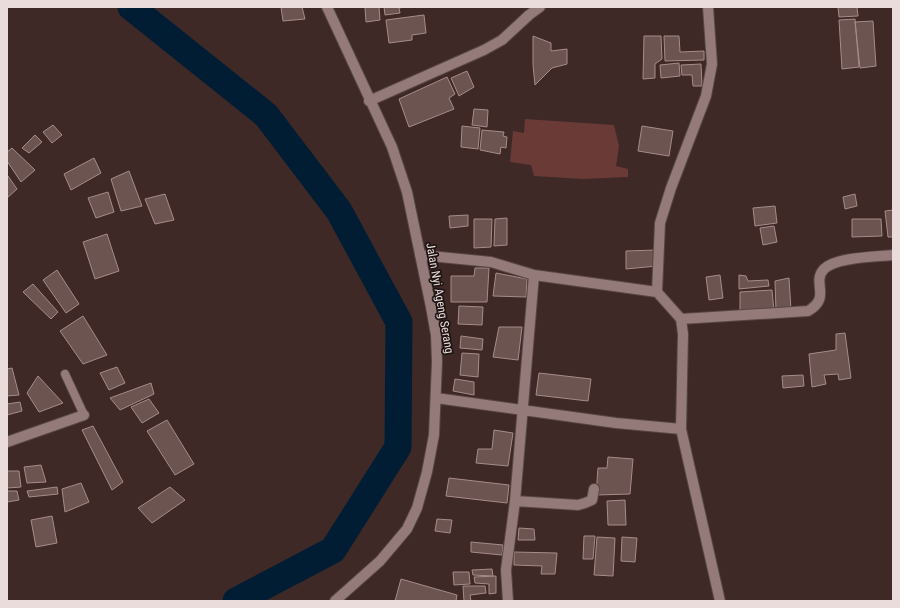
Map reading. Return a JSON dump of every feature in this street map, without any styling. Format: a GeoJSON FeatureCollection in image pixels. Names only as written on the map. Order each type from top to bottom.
{"type":"FeatureCollection","features":[{"type":"Feature","properties":{"kind":"street","name":"Jalan Nyi Ageng Serang"},"geometry":{"type":"LineString","coordinates":[[327,7],[392,147],[407,192],[436,335],[438,362],[434,435],[427,472],[417,508],[407,529],[380,561],[335,601]]}},
{"type":"Feature","properties":{"kind":"street"},"geometry":{"type":"LineString","coordinates":[[369,100],[484,50],[502,40],[540,7]]}},
{"type":"Feature","properties":{"kind":"street"},"geometry":{"type":"LineString","coordinates":[[657,292],[660,223],[668,196],[706,96],[712,64],[708,7]]}},
{"type":"Feature","properties":{"kind":"street"},"geometry":{"type":"LineString","coordinates":[[420,255],[491,262],[534,275],[657,292],[681,319],[683,334],[682,429],[720,601]]}},
{"type":"Feature","properties":{"kind":"street"},"geometry":{"type":"LineString","coordinates":[[681,319],[808,311],[815,307],[819,301],[820,275],[825,268],[834,262],[893,255]]}},
{"type":"Feature","properties":{"kind":"street"},"geometry":{"type":"LineString","coordinates":[[508,601],[506,570],[515,501],[524,410],[534,275]]}},
{"type":"Feature","properties":{"kind":"street"},"geometry":{"type":"LineString","coordinates":[[436,398],[616,423],[682,429]]}},
{"type":"Feature","properties":{"kind":"street"},"geometry":{"type":"LineString","coordinates":[[7,442],[84,415]]}},
{"type":"Feature","properties":{"kind":"street"},"geometry":{"type":"LineString","coordinates":[[515,501],[578,505],[592,500],[594,489]]}},
{"type":"Feature","properties":{"kind":"lane"},"geometry":{"type":"LineString","coordinates":[[65,374],[84,415]]}},
{"type":"Feature","properties":{"kind":"shaded area"},"geometry":{"type":"Polygon","coordinates":[[[525,119],[614,125],[619,146],[616,166],[628,169],[628,177],[583,179],[534,176],[531,165],[510,162],[513,131],[524,133],[525,119]]]}},
{"type":"Feature","properties":{"kind":"building"},"geometry":{"type":"Polygon","coordinates":[[[281,7],[302,7],[305,19],[283,21],[281,7]]]}},
{"type":"Feature","properties":{"kind":"building"},"geometry":{"type":"Polygon","coordinates":[[[365,7],[379,7],[380,20],[366,22],[365,7]]]}},
{"type":"Feature","properties":{"kind":"building"},"geometry":{"type":"Polygon","coordinates":[[[384,7],[406,7],[399,8],[400,13],[385,15],[384,7]]]}},
{"type":"Feature","properties":{"kind":"building"},"geometry":{"type":"Polygon","coordinates":[[[838,7],[857,7],[858,16],[839,17],[838,7]]]}},
{"type":"Feature","properties":{"kind":"building"},"geometry":{"type":"Polygon","coordinates":[[[424,15],[426,33],[412,35],[412,40],[389,43],[386,20],[424,15]]]}},
{"type":"Feature","properties":{"kind":"building"},"geometry":{"type":"Polygon","coordinates":[[[855,19],[859,67],[842,69],[839,20],[855,19]]]}},
{"type":"Feature","properties":{"kind":"building"},"geometry":{"type":"Polygon","coordinates":[[[873,21],[876,66],[860,68],[855,22],[873,21]]]}},
{"type":"Feature","properties":{"kind":"building"},"geometry":{"type":"Polygon","coordinates":[[[533,36],[551,43],[551,51],[567,49],[567,64],[552,68],[535,85],[533,65],[533,36]]]}},
{"type":"Feature","properties":{"kind":"building"},"geometry":{"type":"Polygon","coordinates":[[[644,36],[661,36],[662,59],[655,64],[655,78],[643,79],[644,36]]]}},
{"type":"Feature","properties":{"kind":"building"},"geometry":{"type":"Polygon","coordinates":[[[664,36],[679,36],[680,52],[704,51],[704,60],[665,61],[664,36]]]}},
{"type":"Feature","properties":{"kind":"building"},"geometry":{"type":"Polygon","coordinates":[[[679,63],[680,76],[661,78],[660,65],[679,63]]]}},
{"type":"Feature","properties":{"kind":"building"},"geometry":{"type":"Polygon","coordinates":[[[701,64],[702,86],[693,86],[692,75],[682,75],[681,65],[701,64]]]}},
{"type":"Feature","properties":{"kind":"building"},"geometry":{"type":"Polygon","coordinates":[[[467,71],[474,87],[459,96],[451,78],[467,71]]]}},
{"type":"Feature","properties":{"kind":"building"},"geometry":{"type":"Polygon","coordinates":[[[447,77],[455,94],[449,98],[454,109],[409,127],[399,99],[447,77]]]}},
{"type":"Feature","properties":{"kind":"building"},"geometry":{"type":"Polygon","coordinates":[[[474,109],[488,110],[487,127],[472,125],[474,109]]]}},
{"type":"Feature","properties":{"kind":"building"},"geometry":{"type":"Polygon","coordinates":[[[53,125],[62,135],[52,143],[43,132],[53,125]]]}},
{"type":"Feature","properties":{"kind":"building"},"geometry":{"type":"Polygon","coordinates":[[[462,126],[480,128],[478,149],[461,147],[462,126]]]}},
{"type":"Feature","properties":{"kind":"building"},"geometry":{"type":"Polygon","coordinates":[[[642,126],[673,131],[669,156],[638,151],[642,126]]]}},
{"type":"Feature","properties":{"kind":"building"},"geometry":{"type":"Polygon","coordinates":[[[482,130],[504,132],[503,136],[507,137],[506,148],[501,147],[500,154],[480,150],[482,130]]]}},
{"type":"Feature","properties":{"kind":"building"},"geometry":{"type":"Polygon","coordinates":[[[35,135],[42,142],[29,153],[22,148],[35,135]]]}},
{"type":"Feature","properties":{"kind":"building"},"geometry":{"type":"Polygon","coordinates":[[[12,148],[35,170],[21,182],[7,161],[7,152],[12,148]]]}},
{"type":"Feature","properties":{"kind":"building"},"geometry":{"type":"Polygon","coordinates":[[[94,158],[101,173],[71,190],[64,174],[94,158]]]}},
{"type":"Feature","properties":{"kind":"building"},"geometry":{"type":"Polygon","coordinates":[[[129,171],[142,206],[121,211],[111,179],[129,171]]]}},
{"type":"Feature","properties":{"kind":"building"},"geometry":{"type":"Polygon","coordinates":[[[8,176],[17,189],[7,198],[7,177],[8,176]]]}},
{"type":"Feature","properties":{"kind":"building"},"geometry":{"type":"Polygon","coordinates":[[[108,192],[114,212],[96,218],[88,198],[108,192]]]}},
{"type":"Feature","properties":{"kind":"building"},"geometry":{"type":"Polygon","coordinates":[[[165,194],[174,220],[155,224],[145,199],[165,194]]]}},
{"type":"Feature","properties":{"kind":"building"},"geometry":{"type":"Polygon","coordinates":[[[855,194],[857,206],[845,209],[843,197],[855,194]]]}},
{"type":"Feature","properties":{"kind":"building"},"geometry":{"type":"Polygon","coordinates":[[[775,206],[777,223],[755,226],[753,208],[775,206]]]}},
{"type":"Feature","properties":{"kind":"building"},"geometry":{"type":"Polygon","coordinates":[[[893,210],[893,237],[888,237],[885,211],[893,210]]]}},
{"type":"Feature","properties":{"kind":"building"},"geometry":{"type":"Polygon","coordinates":[[[468,215],[468,226],[450,228],[449,216],[468,215]]]}},
{"type":"Feature","properties":{"kind":"building"},"geometry":{"type":"Polygon","coordinates":[[[507,218],[507,245],[494,246],[495,219],[507,218]]]}},
{"type":"Feature","properties":{"kind":"building"},"geometry":{"type":"Polygon","coordinates":[[[474,219],[492,219],[491,247],[474,248],[474,219]]]}},
{"type":"Feature","properties":{"kind":"building"},"geometry":{"type":"Polygon","coordinates":[[[852,219],[881,219],[882,236],[852,237],[852,219]]]}},
{"type":"Feature","properties":{"kind":"building"},"geometry":{"type":"Polygon","coordinates":[[[774,226],[777,242],[763,245],[760,228],[774,226]]]}},
{"type":"Feature","properties":{"kind":"building"},"geometry":{"type":"Polygon","coordinates":[[[107,234],[119,271],[95,279],[83,242],[107,234]]]}},
{"type":"Feature","properties":{"kind":"building"},"geometry":{"type":"Polygon","coordinates":[[[656,250],[657,266],[626,269],[626,251],[656,250]]]}},
{"type":"Feature","properties":{"kind":"building"},"geometry":{"type":"Polygon","coordinates":[[[475,268],[489,268],[487,302],[451,302],[451,276],[474,276],[475,268]]]}},
{"type":"Feature","properties":{"kind":"building"},"geometry":{"type":"Polygon","coordinates":[[[57,270],[79,304],[66,313],[43,280],[57,270]]]}},
{"type":"Feature","properties":{"kind":"building"},"geometry":{"type":"Polygon","coordinates":[[[496,273],[527,279],[526,297],[493,296],[496,273]]]}},
{"type":"Feature","properties":{"kind":"building"},"geometry":{"type":"Polygon","coordinates":[[[720,275],[723,298],[709,300],[706,277],[720,275]]]}},
{"type":"Feature","properties":{"kind":"building"},"geometry":{"type":"Polygon","coordinates":[[[739,275],[746,276],[748,281],[768,280],[769,286],[739,289],[739,275]]]}},
{"type":"Feature","properties":{"kind":"building"},"geometry":{"type":"Polygon","coordinates":[[[789,278],[791,310],[776,311],[775,281],[789,278]]]}},
{"type":"Feature","properties":{"kind":"building"},"geometry":{"type":"Polygon","coordinates":[[[33,284],[58,312],[51,319],[23,292],[33,284]]]}},
{"type":"Feature","properties":{"kind":"building"},"geometry":{"type":"Polygon","coordinates":[[[772,290],[774,311],[740,314],[740,292],[772,290]]]}},
{"type":"Feature","properties":{"kind":"building"},"geometry":{"type":"Polygon","coordinates":[[[459,306],[483,307],[482,325],[458,324],[459,306]]]}},
{"type":"Feature","properties":{"kind":"building"},"geometry":{"type":"Polygon","coordinates":[[[83,316],[107,355],[83,364],[60,331],[83,316]]]}},
{"type":"Feature","properties":{"kind":"building"},"geometry":{"type":"Polygon","coordinates":[[[499,327],[522,327],[518,360],[493,357],[499,327]]]}},
{"type":"Feature","properties":{"kind":"building"},"geometry":{"type":"Polygon","coordinates":[[[845,333],[851,378],[839,380],[838,374],[824,375],[826,384],[812,387],[809,354],[836,350],[836,334],[845,333]]]}},
{"type":"Feature","properties":{"kind":"building"},"geometry":{"type":"Polygon","coordinates":[[[461,336],[483,339],[482,350],[460,348],[461,336]]]}},
{"type":"Feature","properties":{"kind":"building"},"geometry":{"type":"Polygon","coordinates":[[[462,353],[479,354],[478,377],[460,375],[462,353]]]}},
{"type":"Feature","properties":{"kind":"building"},"geometry":{"type":"Polygon","coordinates":[[[117,367],[125,383],[109,390],[100,373],[117,367]]]}},
{"type":"Feature","properties":{"kind":"building"},"geometry":{"type":"Polygon","coordinates":[[[12,368],[19,395],[7,396],[7,369],[12,368]]]}},
{"type":"Feature","properties":{"kind":"building"},"geometry":{"type":"Polygon","coordinates":[[[539,373],[591,379],[588,401],[536,395],[539,373]]]}},
{"type":"Feature","properties":{"kind":"building"},"geometry":{"type":"Polygon","coordinates":[[[803,375],[804,386],[783,388],[782,376],[803,375]]]}},
{"type":"Feature","properties":{"kind":"building"},"geometry":{"type":"Polygon","coordinates":[[[38,376],[63,403],[39,412],[27,393],[38,376]]]}},
{"type":"Feature","properties":{"kind":"building"},"geometry":{"type":"Polygon","coordinates":[[[455,379],[474,382],[474,395],[453,391],[455,379]]]}},
{"type":"Feature","properties":{"kind":"building"},"geometry":{"type":"Polygon","coordinates":[[[151,383],[154,394],[120,410],[110,398],[151,383]]]}},
{"type":"Feature","properties":{"kind":"building"},"geometry":{"type":"Polygon","coordinates":[[[149,399],[159,413],[142,423],[131,407],[149,399]]]}},
{"type":"Feature","properties":{"kind":"building"},"geometry":{"type":"Polygon","coordinates":[[[20,402],[22,411],[7,415],[7,404],[20,402]]]}},
{"type":"Feature","properties":{"kind":"building"},"geometry":{"type":"Polygon","coordinates":[[[167,420],[194,464],[175,475],[147,431],[167,420]]]}},
{"type":"Feature","properties":{"kind":"building"},"geometry":{"type":"Polygon","coordinates":[[[93,426],[123,482],[112,490],[82,430],[93,426]]]}},
{"type":"Feature","properties":{"kind":"building"},"geometry":{"type":"Polygon","coordinates":[[[494,430],[513,433],[508,466],[476,463],[478,449],[492,449],[494,430]]]}},
{"type":"Feature","properties":{"kind":"building"},"geometry":{"type":"Polygon","coordinates":[[[608,457],[633,459],[630,494],[596,495],[598,468],[607,468],[608,457]]]}},
{"type":"Feature","properties":{"kind":"building"},"geometry":{"type":"Polygon","coordinates":[[[41,465],[46,482],[27,483],[24,467],[41,465]]]}},
{"type":"Feature","properties":{"kind":"building"},"geometry":{"type":"Polygon","coordinates":[[[7,471],[19,471],[21,487],[7,488],[7,471]]]}},
{"type":"Feature","properties":{"kind":"building"},"geometry":{"type":"Polygon","coordinates":[[[449,478],[509,485],[507,503],[446,496],[449,478]]]}},
{"type":"Feature","properties":{"kind":"building"},"geometry":{"type":"Polygon","coordinates":[[[81,483],[89,502],[65,512],[62,489],[81,483]]]}},
{"type":"Feature","properties":{"kind":"building"},"geometry":{"type":"Polygon","coordinates":[[[57,487],[58,494],[29,497],[27,491],[57,487]]]}},
{"type":"Feature","properties":{"kind":"building"},"geometry":{"type":"Polygon","coordinates":[[[170,487],[185,500],[152,523],[138,508],[170,487]]]}},
{"type":"Feature","properties":{"kind":"building"},"geometry":{"type":"Polygon","coordinates":[[[7,491],[17,491],[19,500],[7,502],[7,491]]]}},
{"type":"Feature","properties":{"kind":"building"},"geometry":{"type":"Polygon","coordinates":[[[625,500],[626,525],[608,525],[607,501],[625,500]]]}},
{"type":"Feature","properties":{"kind":"building"},"geometry":{"type":"Polygon","coordinates":[[[52,516],[57,543],[36,547],[31,520],[52,516]]]}},
{"type":"Feature","properties":{"kind":"building"},"geometry":{"type":"Polygon","coordinates":[[[437,519],[452,520],[450,533],[435,531],[437,519]]]}},
{"type":"Feature","properties":{"kind":"building"},"geometry":{"type":"Polygon","coordinates":[[[519,528],[534,529],[535,540],[518,540],[519,528]]]}},
{"type":"Feature","properties":{"kind":"building"},"geometry":{"type":"Polygon","coordinates":[[[584,536],[595,536],[593,559],[583,559],[584,536]]]}},
{"type":"Feature","properties":{"kind":"building"},"geometry":{"type":"Polygon","coordinates":[[[597,537],[615,538],[613,576],[594,575],[597,537]]]}},
{"type":"Feature","properties":{"kind":"building"},"geometry":{"type":"Polygon","coordinates":[[[622,537],[637,538],[635,562],[621,561],[622,537]]]}},
{"type":"Feature","properties":{"kind":"building"},"geometry":{"type":"Polygon","coordinates":[[[471,542],[503,545],[502,555],[471,552],[471,542]]]}},
{"type":"Feature","properties":{"kind":"building"},"geometry":{"type":"Polygon","coordinates":[[[514,552],[557,553],[555,574],[541,574],[542,566],[514,565],[514,552]]]}},
{"type":"Feature","properties":{"kind":"building"},"geometry":{"type":"Polygon","coordinates":[[[492,569],[493,576],[473,575],[472,570],[492,569]]]}},
{"type":"Feature","properties":{"kind":"building"},"geometry":{"type":"Polygon","coordinates":[[[453,572],[469,572],[470,584],[454,585],[453,572]]]}},
{"type":"Feature","properties":{"kind":"building"},"geometry":{"type":"Polygon","coordinates":[[[496,576],[496,593],[489,594],[489,584],[475,583],[474,577],[496,576]]]}},
{"type":"Feature","properties":{"kind":"building"},"geometry":{"type":"Polygon","coordinates":[[[401,579],[457,595],[456,601],[395,601],[401,579]]]}},
{"type":"Feature","properties":{"kind":"building"},"geometry":{"type":"Polygon","coordinates":[[[463,586],[485,586],[486,593],[470,595],[471,601],[464,601],[463,586]]]}},
{"type":"Feature","properties":{"kind":"waterway"},"geometry":{"type":"LineString","coordinates":[[131,7],[266,115],[339,211],[399,322],[398,447],[333,550],[236,601]]}}]}
